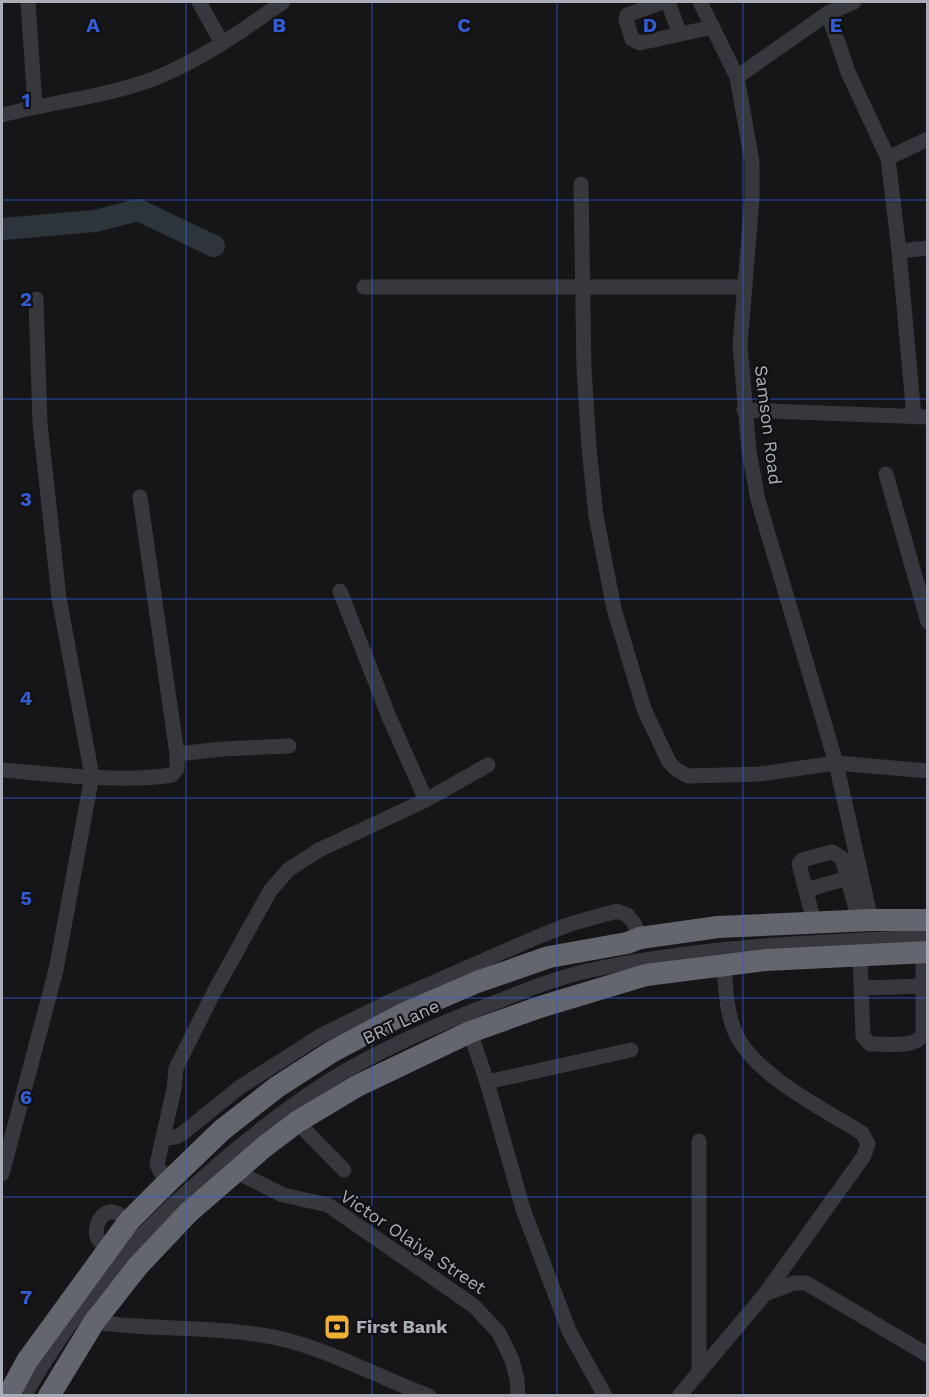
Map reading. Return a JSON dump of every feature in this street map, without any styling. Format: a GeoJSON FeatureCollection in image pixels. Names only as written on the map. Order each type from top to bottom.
{"type":"FeatureCollection","features":[{"type":"Feature","properties":{"kind":"highway"},"geometry":{"type":"LineString","coordinates":[[49,1395],[94,1322],[138,1266],[189,1213],[235,1171],[297,1122],[357,1086],[470,1032],[540,1007],[722,951],[764,944],[814,922],[927,920]]}},
{"type":"Feature","properties":{"kind":"highway"},"geometry":{"type":"LineString","coordinates":[[8,1395],[27,1361],[129,1221],[222,1130],[277,1088],[333,1051],[405,1013],[477,982],[549,957],[627,943],[640,938],[722,951],[764,944],[860,956],[926,947]]}},
{"type":"Feature","properties":{"kind":"street"},"geometry":{"type":"LineString","coordinates":[[28,2],[35,106]]}},
{"type":"Feature","properties":{"kind":"street"},"geometry":{"type":"LineString","coordinates":[[199,2],[222,43]]}},
{"type":"Feature","properties":{"kind":"street"},"geometry":{"type":"LineString","coordinates":[[2,115],[131,86],[155,78],[222,43],[283,2]]}},
{"type":"Feature","properties":{"kind":"street"},"geometry":{"type":"LineString","coordinates":[[663,2],[627,15],[632,39],[640,43],[713,27]]}},
{"type":"Feature","properties":{"kind":"street"},"geometry":{"type":"LineString","coordinates":[[668,2],[680,34]]}},
{"type":"Feature","properties":{"kind":"street","name":"Samson Road"},"geometry":{"type":"LineString","coordinates":[[700,2],[737,77],[752,162],[752,199],[740,345],[749,451],[759,500],[836,763],[865,920]]}},
{"type":"Feature","properties":{"kind":"street"},"geometry":{"type":"LineString","coordinates":[[737,77],[828,13],[854,2]]}},
{"type":"Feature","properties":{"kind":"street"},"geometry":{"type":"LineString","coordinates":[[744,410],[921,417],[888,158],[848,72],[828,13]]}},
{"type":"Feature","properties":{"kind":"street"},"geometry":{"type":"LineString","coordinates":[[888,158],[927,139]]}},
{"type":"Feature","properties":{"kind":"street"},"geometry":{"type":"LineString","coordinates":[[581,184],[584,369],[596,516],[614,609],[644,709],[669,762],[688,776],[760,774],[836,763],[927,771]]}},
{"type":"Feature","properties":{"kind":"street"},"geometry":{"type":"LineString","coordinates":[[899,251],[927,248]]}},
{"type":"Feature","properties":{"kind":"street"},"geometry":{"type":"LineString","coordinates":[[364,287],[745,287]]}},
{"type":"Feature","properties":{"kind":"street"},"geometry":{"type":"LineString","coordinates":[[2,1174],[56,970],[92,777],[59,598],[40,423],[36,299]]}},
{"type":"Feature","properties":{"kind":"street"},"geometry":{"type":"LineString","coordinates":[[886,474],[927,622]]}},
{"type":"Feature","properties":{"kind":"street"},"geometry":{"type":"LineString","coordinates":[[2,770],[92,777],[156,778],[172,775],[177,769],[177,754],[140,497]]}},
{"type":"Feature","properties":{"kind":"street"},"geometry":{"type":"LineString","coordinates":[[339,591],[389,717],[426,800]]}},
{"type":"Feature","properties":{"kind":"street"},"geometry":{"type":"LineString","coordinates":[[177,754],[289,746]]}},
{"type":"Feature","properties":{"kind":"street"},"geometry":{"type":"LineString","coordinates":[[168,1182],[157,1164],[174,1089],[176,1068],[213,992],[270,891],[288,870],[319,850],[426,800],[488,765]]}},
{"type":"Feature","properties":{"kind":"street"},"geometry":{"type":"LineString","coordinates":[[814,922],[799,864],[802,860],[832,852],[842,858],[865,920]]}},
{"type":"Feature","properties":{"kind":"street"},"geometry":{"type":"LineString","coordinates":[[806,890],[848,878]]}},
{"type":"Feature","properties":{"kind":"street"},"geometry":{"type":"LineString","coordinates":[[163,1138],[176,1137],[240,1087],[320,1036],[535,938],[570,924],[617,911],[627,915],[634,923],[640,938]]}},
{"type":"Feature","properties":{"kind":"street"},"geometry":{"type":"LineString","coordinates":[[764,944],[926,947],[922,986],[923,1035],[920,1040],[913,1043],[870,1044],[866,1041],[863,1036],[860,956]]}},
{"type":"Feature","properties":{"kind":"street"},"geometry":{"type":"LineString","coordinates":[[680,1395],[765,1294],[864,1156],[868,1144],[862,1133],[758,1065],[738,1037],[729,1011],[722,951]]}},
{"type":"Feature","properties":{"kind":"street","name":"BRT Lane"},"geometry":{"type":"LineString","coordinates":[[24,1395],[71,1325],[124,1256],[198,1182],[260,1128],[311,1092],[354,1066],[418,1035],[530,988],[584,972],[652,958],[722,951]]}},
{"type":"Feature","properties":{"kind":"street"},"geometry":{"type":"LineString","coordinates":[[862,988],[922,986]]}},
{"type":"Feature","properties":{"kind":"street"},"geometry":{"type":"LineString","coordinates":[[470,1032],[524,1209],[569,1331],[605,1395]]}},
{"type":"Feature","properties":{"kind":"street"},"geometry":{"type":"LineString","coordinates":[[487,1082],[631,1050]]}},
{"type":"Feature","properties":{"kind":"street"},"geometry":{"type":"LineString","coordinates":[[297,1122],[345,1170]]}},
{"type":"Feature","properties":{"kind":"street"},"geometry":{"type":"LineString","coordinates":[[699,1141],[699,1373]]}},
{"type":"Feature","properties":{"kind":"street","name":"Victor Olaiya Street"},"geometry":{"type":"LineString","coordinates":[[235,1171],[283,1195],[328,1205],[474,1306],[500,1333],[512,1360],[518,1395]]}},
{"type":"Feature","properties":{"kind":"street"},"geometry":{"type":"LineString","coordinates":[[765,1294],[794,1283],[806,1283],[927,1355]]}},
{"type":"Feature","properties":{"kind":"street"},"geometry":{"type":"LineString","coordinates":[[94,1322],[123,1327],[263,1335],[334,1356],[429,1395]]}},
{"type":"Feature","properties":{"kind":"waterway"},"geometry":{"type":"LineString","coordinates":[[2,229],[95,221],[138,210],[214,246]]}},
{"type":"Feature","properties":{"kind":"place","name":"First Bank"},"geometry":{"type":"Point","coordinates":[337,1327]}}]}
